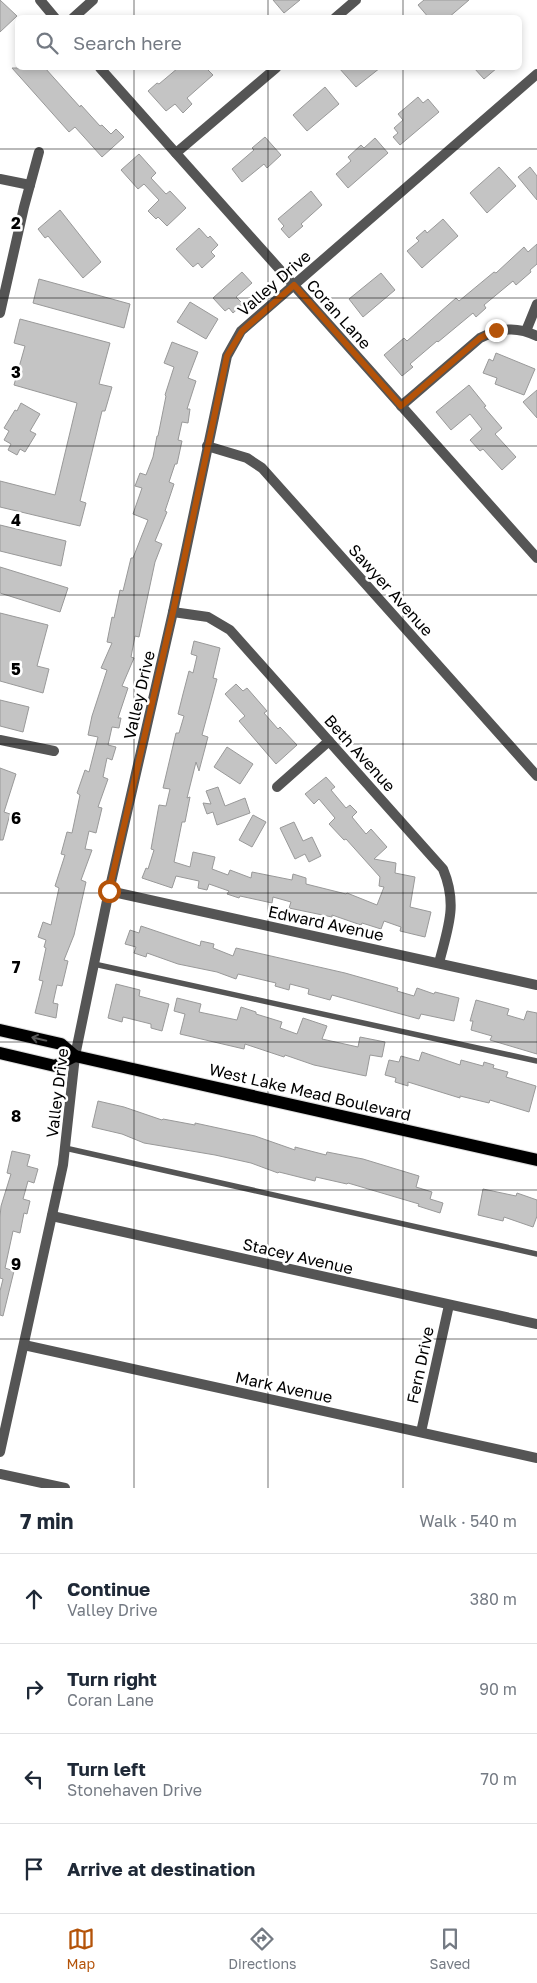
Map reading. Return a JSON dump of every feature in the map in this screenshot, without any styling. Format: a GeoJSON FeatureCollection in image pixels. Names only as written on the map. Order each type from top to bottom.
{"type":"FeatureCollection","features":[{"type":"Feature","properties":{"kind":"main road","name":"West Lake Mead Boulevard"},"geometry":{"type":"LineString","coordinates":[[0,1030],[61,1044],[75,1056],[537,1160]]}},
{"type":"Feature","properties":{"kind":"main road"},"geometry":{"type":"LineString","coordinates":[[0,1053],[55,1066],[75,1056]]}},
{"type":"Feature","properties":{"kind":"street"},"geometry":{"type":"LineString","coordinates":[[40,0],[52,15]]}},
{"type":"Feature","properties":{"kind":"street"},"geometry":{"type":"LineString","coordinates":[[76,15],[93,0]]}},
{"type":"Feature","properties":{"kind":"street"},"geometry":{"type":"LineString","coordinates":[[338,15],[356,0]]}},
{"type":"Feature","properties":{"kind":"street","name":"Coran Lane"},"geometry":{"type":"LineString","coordinates":[[102,70],[537,558]]}},
{"type":"Feature","properties":{"kind":"street"},"geometry":{"type":"LineString","coordinates":[[176,153],[274,70]]}},
{"type":"Feature","properties":{"kind":"street","name":"Valley Drive"},"geometry":{"type":"LineString","coordinates":[[0,1452],[52,1216],[65,1148],[75,1056],[109,891],[173,612],[227,356],[242,331],[537,74]]}},
{"type":"Feature","properties":{"kind":"street"},"geometry":{"type":"LineString","coordinates":[[0,313],[39,152]]}},
{"type":"Feature","properties":{"kind":"street"},"geometry":{"type":"LineString","coordinates":[[0,179],[30,185]]}},
{"type":"Feature","properties":{"kind":"street"},"geometry":{"type":"LineString","coordinates":[[526,331],[537,304]]}},
{"type":"Feature","properties":{"kind":"street"},"geometry":{"type":"LineString","coordinates":[[401,406],[480,338],[496,330],[510,329],[526,331],[537,336]]}},
{"type":"Feature","properties":{"kind":"street","name":"Sawyer Avenue"},"geometry":{"type":"LineString","coordinates":[[207,446],[247,458],[262,468],[537,776]]}},
{"type":"Feature","properties":{"kind":"street","name":"Beth Avenue"},"geometry":{"type":"LineString","coordinates":[[173,612],[208,617],[230,630],[443,869],[450,885],[452,902],[450,918],[438,963]]}},
{"type":"Feature","properties":{"kind":"street"},"geometry":{"type":"LineString","coordinates":[[0,740],[54,751]]}},
{"type":"Feature","properties":{"kind":"street"},"geometry":{"type":"LineString","coordinates":[[277,787],[329,741]]}},
{"type":"Feature","properties":{"kind":"street","name":"Edward Avenue"},"geometry":{"type":"LineString","coordinates":[[109,891],[537,985]]}},
{"type":"Feature","properties":{"kind":"street","name":"Stacey Avenue"},"geometry":{"type":"LineString","coordinates":[[52,1216],[537,1324]]}},
{"type":"Feature","properties":{"kind":"street","name":"Fern Drive"},"geometry":{"type":"LineString","coordinates":[[421,1432],[449,1304]]}},
{"type":"Feature","properties":{"kind":"street","name":"Mark Avenue"},"geometry":{"type":"LineString","coordinates":[[24,1345],[537,1458]]}},
{"type":"Feature","properties":{"kind":"street"},"geometry":{"type":"LineString","coordinates":[[0,1474],[65,1488]]}},
{"type":"Feature","properties":{"kind":"lane"},"geometry":{"type":"LineString","coordinates":[[94,964],[537,1061]]}},
{"type":"Feature","properties":{"kind":"lane"},"geometry":{"type":"LineString","coordinates":[[65,1148],[537,1254]]}},
{"type":"Feature","properties":{"kind":"building"},"geometry":{"type":"Polygon","coordinates":[[[0,0],[16,15],[0,32],[0,0]]]}},
{"type":"Feature","properties":{"kind":"building"},"geometry":{"type":"Polygon","coordinates":[[[273,0],[300,0],[284,13],[273,0]]]}},
{"type":"Feature","properties":{"kind":"building"},"geometry":{"type":"Polygon","coordinates":[[[424,0],[469,0],[452,15],[426,15],[418,5],[424,0]]]}},
{"type":"Feature","properties":{"kind":"building"},"geometry":{"type":"Polygon","coordinates":[[[12,68],[15,68],[15,70],[47,70],[100,126],[102,125],[111,134],[116,129],[124,137],[102,157],[75,127],[69,132],[12,68]]]}},
{"type":"Feature","properties":{"kind":"building"},"geometry":{"type":"Polygon","coordinates":[[[176,70],[208,70],[213,75],[187,98],[192,104],[183,113],[175,104],[166,111],[148,91],[157,83],[159,84],[176,70]]]}},
{"type":"Feature","properties":{"kind":"building"},"geometry":{"type":"Polygon","coordinates":[[[341,70],[377,70],[356,87],[341,70]]]}},
{"type":"Feature","properties":{"kind":"building"},"geometry":{"type":"Polygon","coordinates":[[[476,70],[495,70],[484,79],[476,70]]]}},
{"type":"Feature","properties":{"kind":"building"},"geometry":{"type":"Polygon","coordinates":[[[325,87],[339,104],[307,131],[293,115],[325,87]]]}},
{"type":"Feature","properties":{"kind":"building"},"geometry":{"type":"Polygon","coordinates":[[[418,97],[423,103],[428,99],[439,112],[400,145],[393,137],[398,133],[394,128],[403,120],[398,114],[418,97]]]}},
{"type":"Feature","properties":{"kind":"building"},"geometry":{"type":"Polygon","coordinates":[[[265,137],[281,155],[267,168],[264,164],[242,182],[232,169],[254,150],[252,148],[265,137]]]}},
{"type":"Feature","properties":{"kind":"building"},"geometry":{"type":"Polygon","coordinates":[[[375,138],[388,153],[348,188],[336,174],[351,161],[348,157],[361,145],[364,148],[375,138]]]}},
{"type":"Feature","properties":{"kind":"building"},"geometry":{"type":"Polygon","coordinates":[[[139,154],[156,173],[151,178],[166,194],[170,191],[186,208],[167,226],[148,211],[159,200],[144,184],[138,189],[121,170],[139,154]]]}},
{"type":"Feature","properties":{"kind":"building"},"geometry":{"type":"Polygon","coordinates":[[[499,167],[516,186],[487,213],[470,193],[499,167]]]}},
{"type":"Feature","properties":{"kind":"building"},"geometry":{"type":"Polygon","coordinates":[[[530,167],[537,176],[537,200],[518,177],[530,167]]]}},
{"type":"Feature","properties":{"kind":"building"},"geometry":{"type":"Polygon","coordinates":[[[311,191],[322,205],[289,238],[281,229],[284,226],[278,219],[311,191]]]}},
{"type":"Feature","properties":{"kind":"building"},"geometry":{"type":"Polygon","coordinates":[[[60,210],[101,262],[83,278],[48,236],[45,238],[38,229],[60,210]]]}},
{"type":"Feature","properties":{"kind":"building"},"geometry":{"type":"Polygon","coordinates":[[[443,219],[458,236],[422,268],[407,251],[419,241],[416,238],[425,230],[427,233],[443,219]]]}},
{"type":"Feature","properties":{"kind":"building"},"geometry":{"type":"Polygon","coordinates":[[[199,228],[218,245],[211,252],[215,256],[202,268],[198,263],[193,267],[176,249],[199,228]]]}},
{"type":"Feature","properties":{"kind":"building"},"geometry":{"type":"Polygon","coordinates":[[[537,244],[537,264],[530,270],[531,272],[516,285],[513,281],[484,305],[486,308],[476,317],[473,313],[437,341],[410,364],[413,367],[402,376],[384,355],[404,338],[407,341],[456,298],[459,301],[494,272],[496,273],[524,247],[528,252],[537,244]]]}},
{"type":"Feature","properties":{"kind":"building"},"geometry":{"type":"Polygon","coordinates":[[[242,272],[252,283],[236,297],[243,304],[233,313],[229,308],[225,311],[213,298],[242,272]]]}},
{"type":"Feature","properties":{"kind":"building"},"geometry":{"type":"Polygon","coordinates":[[[381,273],[395,290],[363,317],[349,299],[381,273]]]}},
{"type":"Feature","properties":{"kind":"building"},"geometry":{"type":"Polygon","coordinates":[[[39,279],[130,304],[124,328],[33,303],[39,279]]]}},
{"type":"Feature","properties":{"kind":"building"},"geometry":{"type":"Polygon","coordinates":[[[190,302],[218,319],[206,339],[177,322],[190,302]]]}},
{"type":"Feature","properties":{"kind":"building"},"geometry":{"type":"Polygon","coordinates":[[[20,319],[110,343],[99,384],[112,387],[105,411],[102,411],[80,501],[86,503],[80,526],[0,507],[0,481],[55,495],[77,403],[14,385],[25,346],[14,343],[20,319]]]}},
{"type":"Feature","properties":{"kind":"building"},"geometry":{"type":"Polygon","coordinates":[[[172,342],[198,352],[188,378],[196,381],[187,409],[190,409],[188,423],[182,422],[178,440],[182,441],[177,464],[175,464],[169,482],[174,484],[165,511],[167,512],[155,541],[162,544],[155,562],[139,637],[135,636],[131,657],[134,658],[122,686],[128,688],[118,718],[121,718],[119,728],[112,727],[108,745],[116,747],[112,760],[107,758],[103,777],[108,779],[98,807],[102,808],[96,833],[89,831],[85,849],[92,850],[81,880],[86,882],[74,935],[64,960],[68,961],[62,986],[57,985],[53,1003],[58,1004],[56,1018],[35,1013],[43,981],[39,980],[46,948],[44,947],[46,940],[38,937],[43,922],[51,925],[59,888],[55,886],[65,855],[61,854],[67,832],[72,833],[80,795],[77,793],[85,770],[89,772],[98,737],[88,735],[107,670],[101,668],[112,643],[107,642],[112,617],[114,618],[120,590],[123,591],[131,558],[133,558],[148,520],[133,514],[142,488],[135,486],[140,473],[146,475],[153,457],[165,395],[174,367],[164,363],[172,342]]]}},
{"type":"Feature","properties":{"kind":"building"},"geometry":{"type":"Polygon","coordinates":[[[496,353],[535,369],[524,395],[495,384],[497,378],[483,373],[489,359],[493,361],[496,353]]]}},
{"type":"Feature","properties":{"kind":"building"},"geometry":{"type":"Polygon","coordinates":[[[469,385],[502,428],[495,434],[516,457],[502,470],[483,449],[480,451],[470,440],[482,429],[470,414],[451,430],[436,412],[469,385]]]}},
{"type":"Feature","properties":{"kind":"building"},"geometry":{"type":"Polygon","coordinates":[[[537,390],[537,418],[523,402],[537,390]]]}},
{"type":"Feature","properties":{"kind":"building"},"geometry":{"type":"Polygon","coordinates":[[[21,403],[40,414],[30,431],[36,434],[25,452],[20,449],[17,455],[8,450],[11,444],[4,440],[9,431],[4,428],[21,403]]]}},
{"type":"Feature","properties":{"kind":"building"},"geometry":{"type":"Polygon","coordinates":[[[0,525],[66,541],[61,566],[0,551],[0,525]]]}},
{"type":"Feature","properties":{"kind":"building"},"geometry":{"type":"Polygon","coordinates":[[[0,567],[68,588],[60,612],[0,593],[0,567]]]}},
{"type":"Feature","properties":{"kind":"building"},"geometry":{"type":"Polygon","coordinates":[[[0,613],[48,625],[37,666],[49,669],[43,693],[0,681],[0,613]]]}},
{"type":"Feature","properties":{"kind":"building"},"geometry":{"type":"Polygon","coordinates":[[[194,641],[220,648],[213,678],[217,679],[202,735],[208,737],[199,771],[196,762],[187,798],[190,797],[185,822],[182,822],[174,862],[190,867],[193,852],[215,857],[212,869],[228,875],[230,870],[251,878],[252,872],[292,880],[293,874],[306,878],[306,884],[347,893],[377,905],[384,887],[379,886],[380,877],[346,839],[344,840],[329,824],[335,818],[319,799],[314,804],[305,794],[326,777],[335,787],[331,790],[346,808],[350,805],[357,812],[352,817],[366,834],[371,829],[387,847],[374,859],[396,863],[395,873],[415,877],[410,907],[431,912],[425,937],[400,931],[401,927],[384,921],[381,929],[362,923],[361,925],[332,915],[332,917],[289,908],[291,902],[273,897],[272,903],[240,896],[239,898],[227,894],[229,891],[209,884],[207,890],[198,888],[199,881],[176,876],[172,888],[142,878],[146,868],[148,869],[154,850],[151,849],[159,805],[166,806],[170,789],[163,788],[176,733],[179,733],[184,716],[178,714],[183,694],[189,671],[193,673],[197,656],[191,654],[194,641]]]}},
{"type":"Feature","properties":{"kind":"building"},"geometry":{"type":"Polygon","coordinates":[[[236,684],[243,691],[247,688],[267,711],[264,713],[278,729],[280,727],[297,745],[276,764],[239,721],[245,716],[225,694],[236,684]]]}},
{"type":"Feature","properties":{"kind":"building"},"geometry":{"type":"Polygon","coordinates":[[[0,700],[29,707],[23,732],[0,726],[0,700]]]}},
{"type":"Feature","properties":{"kind":"building"},"geometry":{"type":"Polygon","coordinates":[[[227,747],[253,764],[240,784],[214,767],[227,747]]]}},
{"type":"Feature","properties":{"kind":"building"},"geometry":{"type":"Polygon","coordinates":[[[0,768],[16,774],[4,812],[10,814],[3,840],[0,840],[0,768]]]}},
{"type":"Feature","properties":{"kind":"building"},"geometry":{"type":"Polygon","coordinates":[[[218,787],[225,806],[245,798],[250,813],[217,825],[213,812],[207,814],[203,803],[211,804],[206,791],[218,787]]]}},
{"type":"Feature","properties":{"kind":"building"},"geometry":{"type":"Polygon","coordinates":[[[253,815],[266,822],[252,847],[239,840],[253,815]]]}},
{"type":"Feature","properties":{"kind":"building"},"geometry":{"type":"Polygon","coordinates":[[[294,822],[303,841],[312,837],[321,856],[309,862],[305,854],[295,859],[280,828],[294,822]]]}},
{"type":"Feature","properties":{"kind":"building"},"geometry":{"type":"Polygon","coordinates":[[[141,926],[200,946],[201,941],[214,944],[213,948],[233,956],[236,948],[345,973],[398,988],[397,991],[414,996],[417,988],[434,994],[435,992],[459,998],[454,1021],[421,1014],[419,1019],[332,995],[330,1000],[308,994],[309,989],[290,984],[289,990],[275,986],[276,983],[238,974],[236,979],[217,972],[178,964],[147,953],[146,957],[134,953],[136,947],[125,944],[130,930],[139,933],[141,926]]]}},
{"type":"Feature","properties":{"kind":"building"},"geometry":{"type":"Polygon","coordinates":[[[116,984],[140,990],[139,996],[169,1004],[162,1031],[151,1028],[151,1024],[123,1017],[122,1022],[108,1018],[116,984]]]}},
{"type":"Feature","properties":{"kind":"building"},"geometry":{"type":"Polygon","coordinates":[[[177,998],[201,1004],[199,1012],[237,1020],[241,1007],[282,1022],[280,1028],[297,1034],[303,1018],[327,1026],[322,1039],[358,1047],[360,1037],[385,1042],[382,1057],[370,1055],[366,1076],[314,1065],[245,1044],[244,1049],[180,1034],[185,1014],[174,1011],[177,998]]]}},
{"type":"Feature","properties":{"kind":"building"},"geometry":{"type":"Polygon","coordinates":[[[476,1000],[509,1009],[507,1015],[524,1020],[527,1011],[537,1013],[537,1054],[490,1040],[492,1036],[471,1030],[473,1021],[470,1021],[476,1000]]]}},
{"type":"Feature","properties":{"kind":"building"},"geometry":{"type":"Polygon","coordinates":[[[422,1052],[460,1065],[461,1060],[483,1066],[484,1062],[494,1065],[493,1068],[508,1072],[506,1077],[536,1086],[529,1112],[490,1100],[489,1103],[460,1096],[460,1098],[408,1082],[408,1086],[395,1082],[396,1078],[385,1075],[389,1060],[399,1062],[401,1056],[419,1061],[422,1052]]]}},
{"type":"Feature","properties":{"kind":"building"},"geometry":{"type":"Polygon","coordinates":[[[98,1101],[124,1107],[162,1120],[195,1125],[195,1123],[255,1136],[295,1150],[295,1147],[326,1155],[327,1152],[363,1159],[419,1176],[416,1187],[432,1192],[430,1199],[443,1203],[440,1213],[418,1206],[419,1204],[348,1183],[316,1177],[315,1181],[278,1173],[251,1163],[144,1143],[122,1134],[92,1127],[98,1101]]]}},
{"type":"Feature","properties":{"kind":"building"},"geometry":{"type":"Polygon","coordinates":[[[12,1151],[30,1155],[27,1166],[38,1169],[34,1183],[28,1181],[23,1199],[30,1201],[27,1214],[24,1213],[20,1233],[13,1231],[5,1268],[14,1271],[3,1316],[0,1315],[0,1291],[3,1279],[0,1278],[0,1217],[1,1206],[11,1174],[7,1173],[12,1151]]]}},
{"type":"Feature","properties":{"kind":"building"},"geometry":{"type":"Polygon","coordinates":[[[483,1189],[516,1196],[517,1193],[537,1200],[537,1216],[533,1227],[504,1217],[503,1221],[478,1215],[483,1189]]]}},
{"type":"Feature","properties":{"kind":"route"},"geometry":{"type":"LineString","coordinates":[[109,891],[173,612],[227,356],[242,331],[294,285],[401,406],[480,338],[496,330]]}}]}
